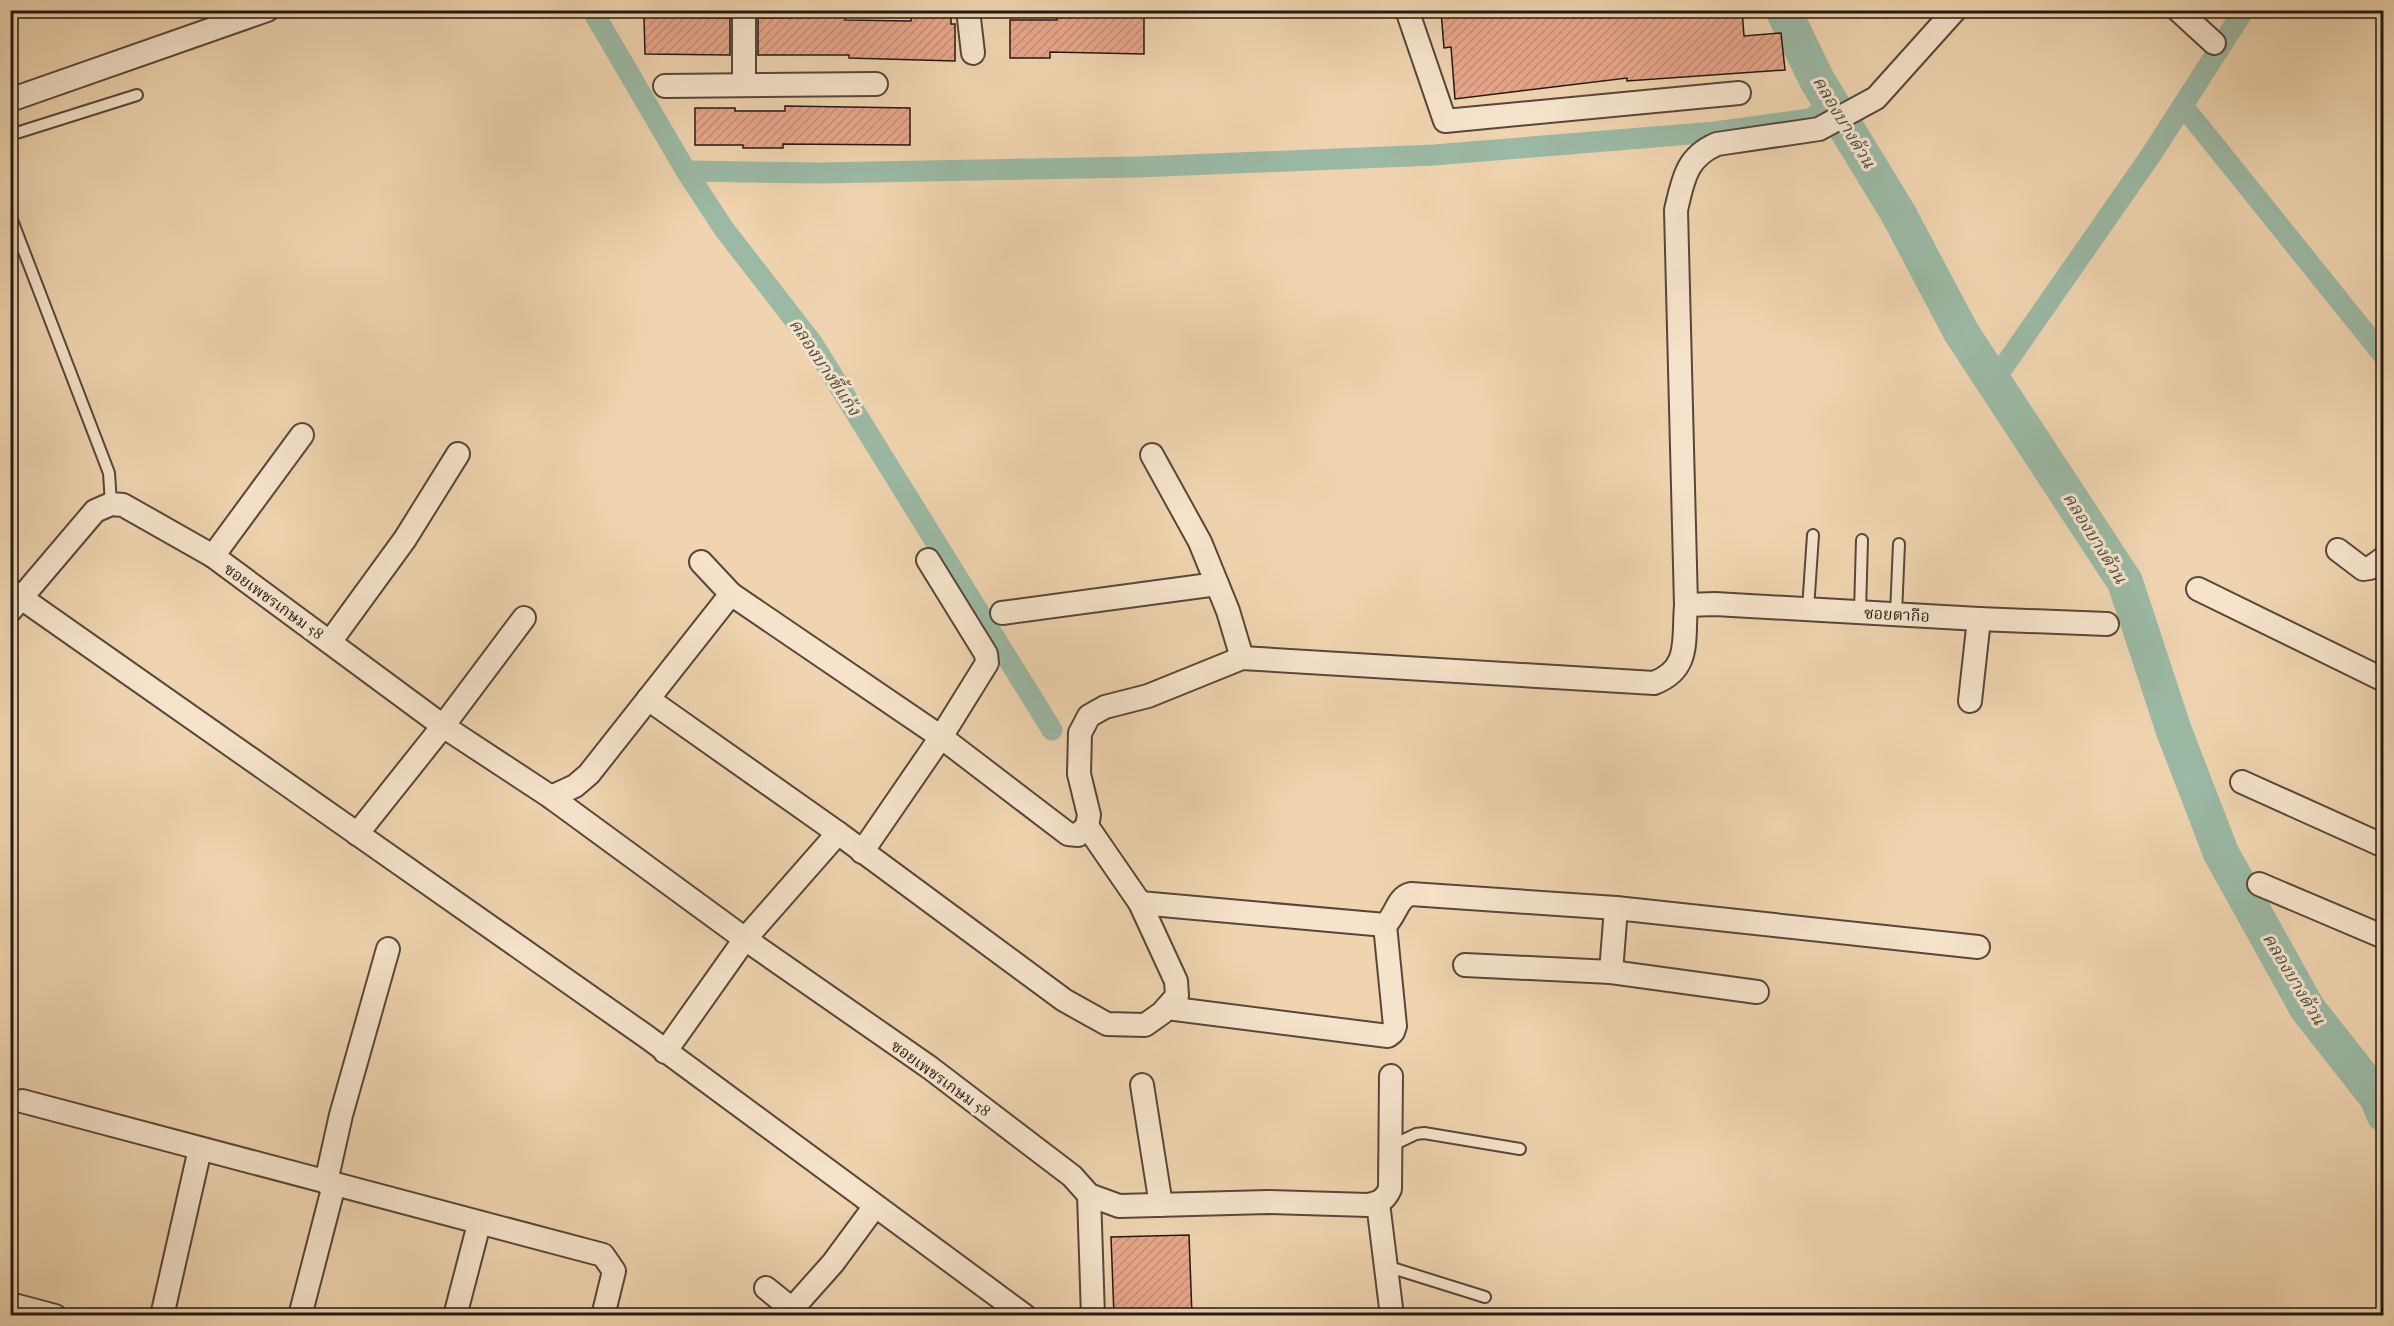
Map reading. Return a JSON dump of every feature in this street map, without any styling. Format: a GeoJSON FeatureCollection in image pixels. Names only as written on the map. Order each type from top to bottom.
{"type":"FeatureCollection","features":[{"type":"Feature","properties":{"kind":"street"},"geometry":{"type":"LineString","coordinates":[[10,100],[267,10]]}},
{"type":"Feature","properties":{"kind":"street"},"geometry":{"type":"LineString","coordinates":[[744,10],[744,85]]}},
{"type":"Feature","properties":{"kind":"street"},"geometry":{"type":"LineString","coordinates":[[968,10],[973,53]]}},
{"type":"Feature","properties":{"kind":"street"},"geometry":{"type":"LineString","coordinates":[[1407,10],[1445,121],[1739,93]]}},
{"type":"Feature","properties":{"kind":"street"},"geometry":{"type":"LineString","coordinates":[[701,561],[731,594],[941,737],[1068,834],[1078,835],[1087,826],[1089,814],[1079,774],[1080,733],[1089,716],[1105,707],[1148,696],[1242,658],[1654,683],[1669,677],[1682,662],[1686,605],[1676,210],[1683,180],[1692,162],[1703,150],[1717,144],[1819,129],[1876,98],[1955,10]]}},
{"type":"Feature","properties":{"kind":"street"},"geometry":{"type":"LineString","coordinates":[[2178,10],[2214,43]]}},
{"type":"Feature","properties":{"kind":"street"},"geometry":{"type":"LineString","coordinates":[[665,86],[876,84]]}},
{"type":"Feature","properties":{"kind":"street"},"geometry":{"type":"LineString","coordinates":[[213,556],[302,435]]}},
{"type":"Feature","properties":{"kind":"street"},"geometry":{"type":"LineString","coordinates":[[330,642],[405,539],[458,454]]}},
{"type":"Feature","properties":{"kind":"street"},"geometry":{"type":"LineString","coordinates":[[1152,455],[1200,542],[1228,611],[1242,658]]}},
{"type":"Feature","properties":{"kind":"street"},"geometry":{"type":"LineString","coordinates":[[111,504],[95,511],[14,599],[579,989],[1025,1316]]}},
{"type":"Feature","properties":{"kind":"street","name":"ซอยเพชรเกษม 58"},"geometry":{"type":"LineString","coordinates":[[111,504],[123,505],[213,556],[443,726],[551,797],[745,939],[929,1067],[1072,1176],[1089,1195],[1119,1206],[1268,1202],[1368,1205],[1378,1203]]}},
{"type":"Feature","properties":{"kind":"street"},"geometry":{"type":"LineString","coordinates":[[2338,550],[2363,568],[2370,568],[2384,558]]}},
{"type":"Feature","properties":{"kind":"street"},"geometry":{"type":"LineString","coordinates":[[862,852],[941,737],[987,663],[986,654],[928,560]]}},
{"type":"Feature","properties":{"kind":"street"},"geometry":{"type":"LineString","coordinates":[[1002,613],[1217,584]]}},
{"type":"Feature","properties":{"kind":"street"},"geometry":{"type":"LineString","coordinates":[[2198,589],[2384,680]]}},
{"type":"Feature","properties":{"kind":"street"},"geometry":{"type":"LineString","coordinates":[[551,797],[575,786],[589,774],[731,594]]}},
{"type":"Feature","properties":{"kind":"street","name":"ซอยตากือ"},"geometry":{"type":"LineString","coordinates":[[1686,605],[1715,604],[2107,624]]}},
{"type":"Feature","properties":{"kind":"street"},"geometry":{"type":"LineString","coordinates":[[357,834],[443,726],[524,618]]}},
{"type":"Feature","properties":{"kind":"street"},"geometry":{"type":"LineString","coordinates":[[1970,701],[1979,619]]}},
{"type":"Feature","properties":{"kind":"street"},"geometry":{"type":"LineString","coordinates":[[648,699],[838,833],[1064,1000],[1107,1024],[1145,1025],[1167,1008],[1177,996],[1176,981],[1140,903],[1087,826]]}},
{"type":"Feature","properties":{"kind":"street"},"geometry":{"type":"LineString","coordinates":[[2242,782],[2384,846]]}},
{"type":"Feature","properties":{"kind":"street"},"geometry":{"type":"LineString","coordinates":[[665,1052],[745,939],[838,833]]}},
{"type":"Feature","properties":{"kind":"street"},"geometry":{"type":"LineString","coordinates":[[2259,884],[2384,937]]}},
{"type":"Feature","properties":{"kind":"street"},"geometry":{"type":"LineString","coordinates":[[1140,903],[1385,925],[1392,920],[1401,900],[1411,894],[1616,908],[1978,947]]}},
{"type":"Feature","properties":{"kind":"street"},"geometry":{"type":"LineString","coordinates":[[1611,972],[1616,908]]}},
{"type":"Feature","properties":{"kind":"street"},"geometry":{"type":"LineString","coordinates":[[1167,1008],[1388,1036],[1393,1032],[1395,1026],[1385,925]]}},
{"type":"Feature","properties":{"kind":"street"},"geometry":{"type":"LineString","coordinates":[[300,1316],[330,1184],[341,1115],[388,949]]}},
{"type":"Feature","properties":{"kind":"street"},"geometry":{"type":"LineString","coordinates":[[1465,965],[1611,972],[1757,992]]}},
{"type":"Feature","properties":{"kind":"street"},"geometry":{"type":"LineString","coordinates":[[1391,1076],[1390,1189],[1386,1197],[1378,1203],[1392,1316]]}},
{"type":"Feature","properties":{"kind":"street"},"geometry":{"type":"LineString","coordinates":[[1142,1085],[1161,1205]]}},
{"type":"Feature","properties":{"kind":"street"},"geometry":{"type":"LineString","coordinates":[[22,1101],[478,1224],[603,1255],[614,1270],[603,1316]]}},
{"type":"Feature","properties":{"kind":"street"},"geometry":{"type":"LineString","coordinates":[[162,1316],[200,1149]]}},
{"type":"Feature","properties":{"kind":"street"},"geometry":{"type":"LineString","coordinates":[[1089,1195],[1093,1316]]}},
{"type":"Feature","properties":{"kind":"street"},"geometry":{"type":"LineString","coordinates":[[766,1288],[793,1312],[875,1206]]}},
{"type":"Feature","properties":{"kind":"street"},"geometry":{"type":"LineString","coordinates":[[455,1316],[478,1224]]}},
{"type":"Feature","properties":{"kind":"street"},"geometry":{"type":"LineString","coordinates":[[10,1304],[55,1316]]}},
{"type":"Feature","properties":{"kind":"lane"},"geometry":{"type":"LineString","coordinates":[[10,135],[137,95]]}},
{"type":"Feature","properties":{"kind":"lane"},"geometry":{"type":"LineString","coordinates":[[10,215],[109,473],[111,504]]}},
{"type":"Feature","properties":{"kind":"lane"},"geometry":{"type":"LineString","coordinates":[[1808,609],[1813,535]]}},
{"type":"Feature","properties":{"kind":"lane"},"geometry":{"type":"LineString","coordinates":[[1860,612],[1862,540]]}},
{"type":"Feature","properties":{"kind":"lane"},"geometry":{"type":"LineString","coordinates":[[1896,614],[1899,544]]}},
{"type":"Feature","properties":{"kind":"lane"},"geometry":{"type":"LineString","coordinates":[[1391,1146],[1416,1134],[1424,1133],[1520,1149]]}},
{"type":"Feature","properties":{"kind":"lane"},"geometry":{"type":"LineString","coordinates":[[1386,1266],[1485,1298]]}},
{"type":"Feature","properties":{"kind":"path"},"geometry":{"type":"LineString","coordinates":[[1198,1312],[1335,1316]]}},
{"type":"Feature","properties":{"kind":"building"},"geometry":{"type":"Polygon","coordinates":[[[911,10],[951,10],[951,24],[955,24],[955,61],[849,58],[849,55],[758,55],[758,18],[845,17],[845,20],[911,21],[911,10]]]}},
{"type":"Feature","properties":{"kind":"building"},"geometry":{"type":"Polygon","coordinates":[[[1742,10],[1744,36],[1781,33],[1785,70],[1627,81],[1627,78],[1455,99],[1451,47],[1444,48],[1441,11],[1742,10]]]}},
{"type":"Feature","properties":{"kind":"building"},"geometry":{"type":"Polygon","coordinates":[[[1057,15],[1144,17],[1144,54],[1050,52],[1050,58],[1010,58],[1010,20],[1057,20],[1057,15]]]}},
{"type":"Feature","properties":{"kind":"building"},"geometry":{"type":"Polygon","coordinates":[[[644,17],[730,18],[730,55],[645,54],[644,17]]]}},
{"type":"Feature","properties":{"kind":"building"},"geometry":{"type":"Polygon","coordinates":[[[785,106],[910,108],[910,145],[783,144],[783,148],[743,148],[743,145],[695,145],[695,108],[785,111],[785,106]]]}},
{"type":"Feature","properties":{"kind":"building"},"geometry":{"type":"Polygon","coordinates":[[[1189,1235],[1192,1316],[1114,1316],[1111,1237],[1189,1235]]]}},
{"type":"Feature","properties":{"kind":"waterway","name":"คลองบางขี้แก้ง"},"geometry":{"type":"LineString","coordinates":[[592,10],[686,171],[724,229],[813,344],[1052,730]]}},
{"type":"Feature","properties":{"kind":"waterway","name":"คลองบางด้วน"},"geometry":{"type":"LineString","coordinates":[[1783,10],[1817,80],[1898,213],[1961,332],[2125,582],[2174,731],[2221,853],[2307,1008],[2377,1097],[2384,1114]]}},
{"type":"Feature","properties":{"kind":"waterway"},"geometry":{"type":"LineString","coordinates":[[1993,382],[2151,155],[2244,10]]}},
{"type":"Feature","properties":{"kind":"waterway"},"geometry":{"type":"LineString","coordinates":[[686,171],[819,173],[1138,167],[1434,155],[1715,132],[1810,119],[1833,104]]}},
{"type":"Feature","properties":{"kind":"waterway"},"geometry":{"type":"LineString","coordinates":[[2183,106],[2384,356]]}}]}
